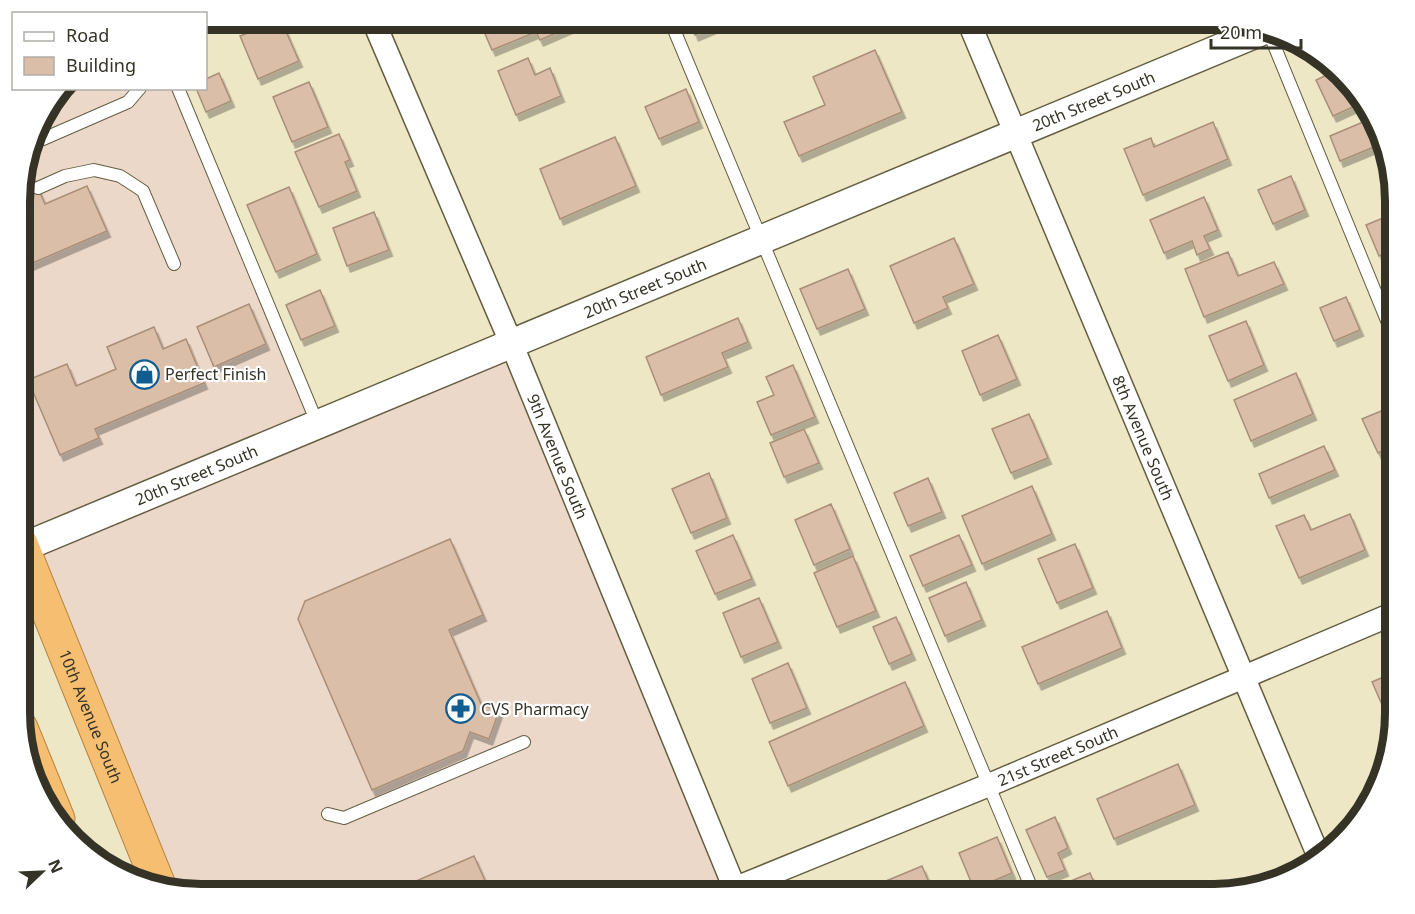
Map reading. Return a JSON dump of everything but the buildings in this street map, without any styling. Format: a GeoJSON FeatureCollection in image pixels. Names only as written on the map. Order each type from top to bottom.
{"type":"FeatureCollection","features":[{"type":"Feature","properties":{"kind":"highway","name":"10th Avenue South"},"geometry":{"type":"LineString","coordinates":[[30,568],[156,878]]}},
{"type":"Feature","properties":{"kind":"street","name":"9th Avenue South"},"geometry":{"type":"LineString","coordinates":[[378,30],[512,345],[728,884]]}},
{"type":"Feature","properties":{"kind":"street","name":"8th Avenue South"},"geometry":{"type":"LineString","coordinates":[[972,30],[1244,675],[1315,851]]}},
{"type":"Feature","properties":{"kind":"street","name":"20th Street South"},"geometry":{"type":"LineString","coordinates":[[30,542],[512,345],[1254,35]]}},
{"type":"Feature","properties":{"kind":"street","name":"21st Street South"},"geometry":{"type":"LineString","coordinates":[[750,884],[1385,617]]}},
{"type":"Feature","properties":{"kind":"lane"},"geometry":{"type":"LineString","coordinates":[[674,30],[1030,884]]}},
{"type":"Feature","properties":{"kind":"lane"},"geometry":{"type":"LineString","coordinates":[[1273,41],[1385,316]]}},
{"type":"Feature","properties":{"kind":"lane"},"geometry":{"type":"LineString","coordinates":[[43,139],[128,102],[138,90]]}},
{"type":"Feature","properties":{"kind":"lane"},"geometry":{"type":"LineString","coordinates":[[179,90],[318,424]]}},
{"type":"Feature","properties":{"kind":"lane"},"geometry":{"type":"LineString","coordinates":[[38,188],[65,177],[94,170],[120,176],[143,191],[174,264]]}},
{"type":"Feature","properties":{"kind":"lane"},"geometry":{"type":"LineString","coordinates":[[328,814],[344,819],[524,742]]}},
{"type":"Feature","properties":{"kind":"shaded area"},"geometry":{"type":"Polygon","coordinates":[[[70,90],[178,90],[318,424],[512,345],[733,884],[201,884],[179,883],[156,878],[30,566],[31,179],[43,135],[53,115],[70,90]]]}},
{"type":"Feature","properties":{"kind":"place","name":"Perfect Finish"},"geometry":{"type":"Point","coordinates":[144,374]}},
{"type":"Feature","properties":{"kind":"place","name":"CVS Pharmacy"},"geometry":{"type":"Point","coordinates":[460,709]}}]}
